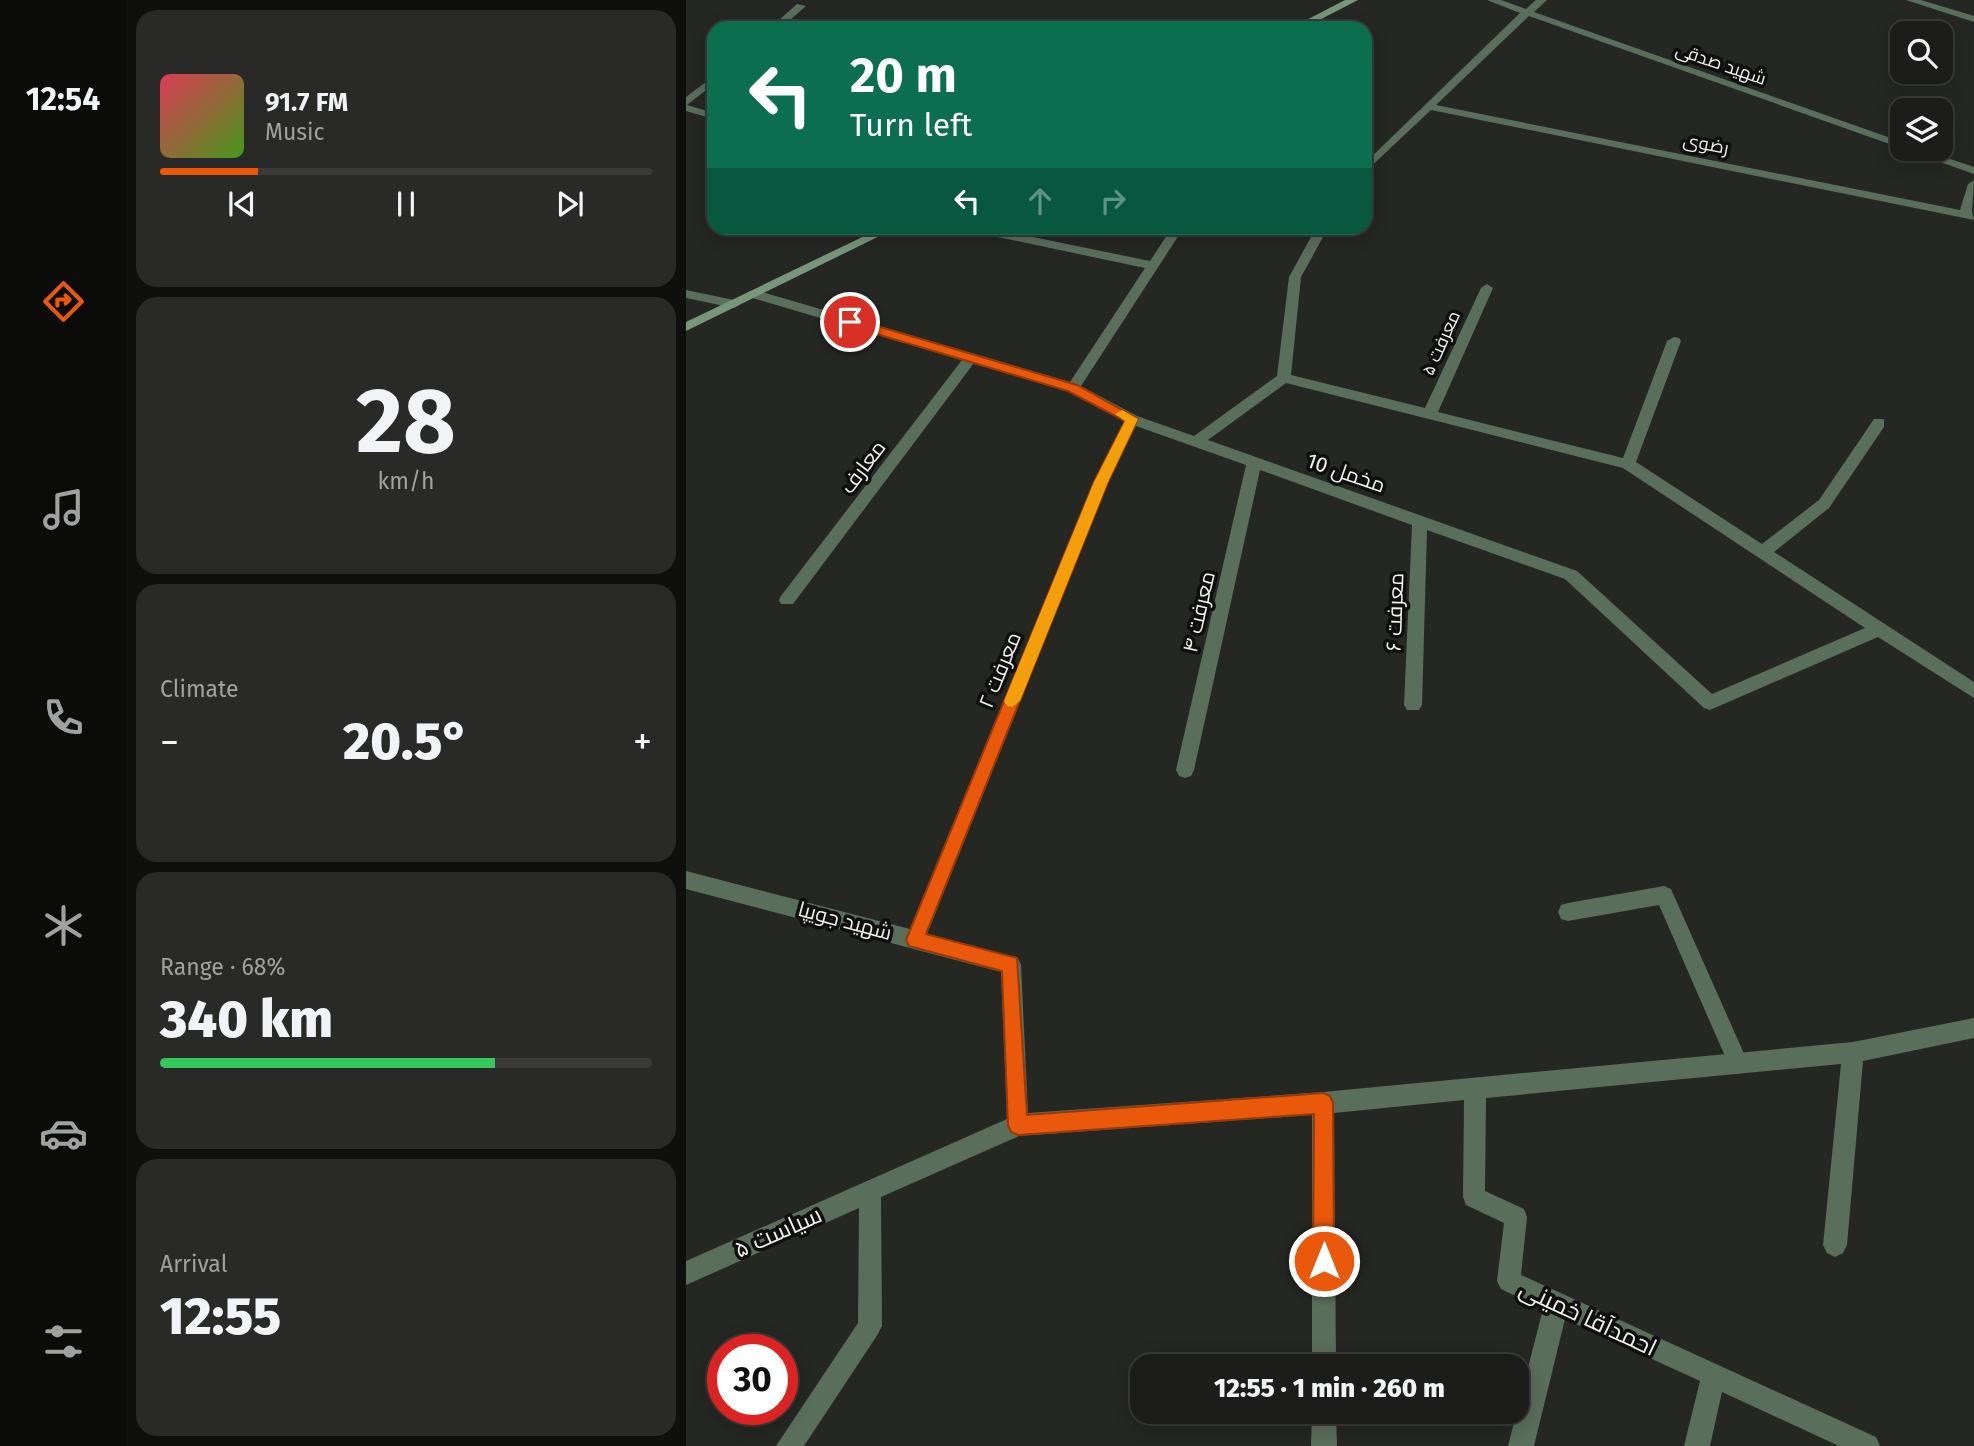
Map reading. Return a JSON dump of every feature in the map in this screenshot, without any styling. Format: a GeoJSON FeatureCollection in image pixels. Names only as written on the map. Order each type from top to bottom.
{"type":"FeatureCollection","features":[{"type":"Feature","properties":{"kind":"main road"},"geometry":{"type":"LineString","coordinates":[[1310,21],[1353,0]]}},
{"type":"Feature","properties":{"kind":"main road"},"geometry":{"type":"LineString","coordinates":[[686,327],[876,235]]}},
{"type":"Feature","properties":{"kind":"street","name":"شهید صدقی"},"geometry":{"type":"LineString","coordinates":[[1492,0],[1890,142]]}},
{"type":"Feature","properties":{"kind":"street"},"geometry":{"type":"LineString","coordinates":[[1372,162],[1502,34],[1528,15],[1542,0]]}},
{"type":"Feature","properties":{"kind":"street"},"geometry":{"type":"LineString","coordinates":[[1911,0],[1974,19]]}},
{"type":"Feature","properties":{"kind":"street"},"geometry":{"type":"LineString","coordinates":[[783,21],[801,6]]}},
{"type":"Feature","properties":{"kind":"street"},"geometry":{"type":"LineString","coordinates":[[707,86],[686,105],[707,113]]}},
{"type":"Feature","properties":{"kind":"street","name":"رضوی"},"geometry":{"type":"LineString","coordinates":[[1431,107],[1970,215]]}},
{"type":"Feature","properties":{"kind":"street"},"geometry":{"type":"LineString","coordinates":[[1944,161],[1974,171]]}},
{"type":"Feature","properties":{"kind":"street"},"geometry":{"type":"LineString","coordinates":[[1970,215],[1974,184]]}},
{"type":"Feature","properties":{"kind":"street"},"geometry":{"type":"LineString","coordinates":[[1007,235],[1151,265]]}},
{"type":"Feature","properties":{"kind":"street"},"geometry":{"type":"LineString","coordinates":[[1073,388],[1172,235]]}},
{"type":"Feature","properties":{"kind":"street"},"geometry":{"type":"LineString","coordinates":[[1194,443],[1284,378],[1295,277],[1318,235]]}},
{"type":"Feature","properties":{"kind":"street","name":"معرفت ۵"},"geometry":{"type":"LineString","coordinates":[[1430,414],[1487,288]]}},
{"type":"Feature","properties":{"kind":"street"},"geometry":{"type":"LineString","coordinates":[[686,294],[734,304]]}},
{"type":"Feature","properties":{"kind":"street","name":"مخمل 10"},"geometry":{"type":"LineString","coordinates":[[754,294],[1073,388],[1132,419],[1194,443],[1571,575],[1710,703],[1879,629]]}},
{"type":"Feature","properties":{"kind":"street"},"geometry":{"type":"LineString","coordinates":[[1628,464],[1674,341]]}},
{"type":"Feature","properties":{"kind":"street","name":"معارف"},"geometry":{"type":"LineString","coordinates":[[787,600],[971,358]]}},
{"type":"Feature","properties":{"kind":"street"},"geometry":{"type":"LineString","coordinates":[[1284,378],[1628,464],[1879,629],[1971,684]]}},
{"type":"Feature","properties":{"kind":"street","name":"معرفت ۲"},"geometry":{"type":"LineString","coordinates":[[915,940],[1101,482],[1132,419]]}},
{"type":"Feature","properties":{"kind":"street"},"geometry":{"type":"LineString","coordinates":[[1762,552],[1824,504],[1880,423]]}},
{"type":"Feature","properties":{"kind":"street","name":"معرفت ۴"},"geometry":{"type":"LineString","coordinates":[[1185,770],[1254,463]]}},
{"type":"Feature","properties":{"kind":"street","name":"معرفت ۶"},"geometry":{"type":"LineString","coordinates":[[1413,705],[1420,520]]}},
{"type":"Feature","properties":{"kind":"street","name":"شهید جویپا"},"geometry":{"type":"LineString","coordinates":[[686,880],[1011,965],[1018,1125]]}},
{"type":"Feature","properties":{"kind":"street"},"geometry":{"type":"LineString","coordinates":[[1568,912],[1664,895],[1738,1063]]}},
{"type":"Feature","properties":{"kind":"street","name":"سیاست ۵"},"geometry":{"type":"LineString","coordinates":[[686,1273],[1018,1125],[1323,1103],[1853,1052],[1974,1028]]}},
{"type":"Feature","properties":{"kind":"street"},"geometry":{"type":"LineString","coordinates":[[1835,1245],[1853,1052]]}},
{"type":"Feature","properties":{"kind":"street","name":"احمدآقا خمینی"},"geometry":{"type":"LineString","coordinates":[[1475,1088],[1474,1197],[1516,1217],[1509,1281],[1867,1446]]}},
{"type":"Feature","properties":{"kind":"street"},"geometry":{"type":"LineString","coordinates":[[1323,1103],[1324,1354]]}},
{"type":"Feature","properties":{"kind":"street"},"geometry":{"type":"LineString","coordinates":[[789,1446],[870,1326],[870,1191]]}},
{"type":"Feature","properties":{"kind":"street"},"geometry":{"type":"LineString","coordinates":[[1521,1446],[1557,1302]]}},
{"type":"Feature","properties":{"kind":"street"},"geometry":{"type":"LineString","coordinates":[[1697,1446],[1713,1376]]}},
{"type":"Feature","properties":{"kind":"street"},"geometry":{"type":"LineString","coordinates":[[1324,1424],[1324,1446]]}},
{"type":"Feature","properties":{"kind":"slow traffic"},"geometry":{"type":"LineString","coordinates":[[1012,701],[1101,482],[1132,419],[1122,414]]}},
{"type":"Feature","properties":{"kind":"route"},"geometry":{"type":"LineString","coordinates":[[850,322],[1073,388],[1132,419],[1101,482],[915,940],[1011,965],[1018,1125],[1323,1103],[1324,1261]]}}]}
